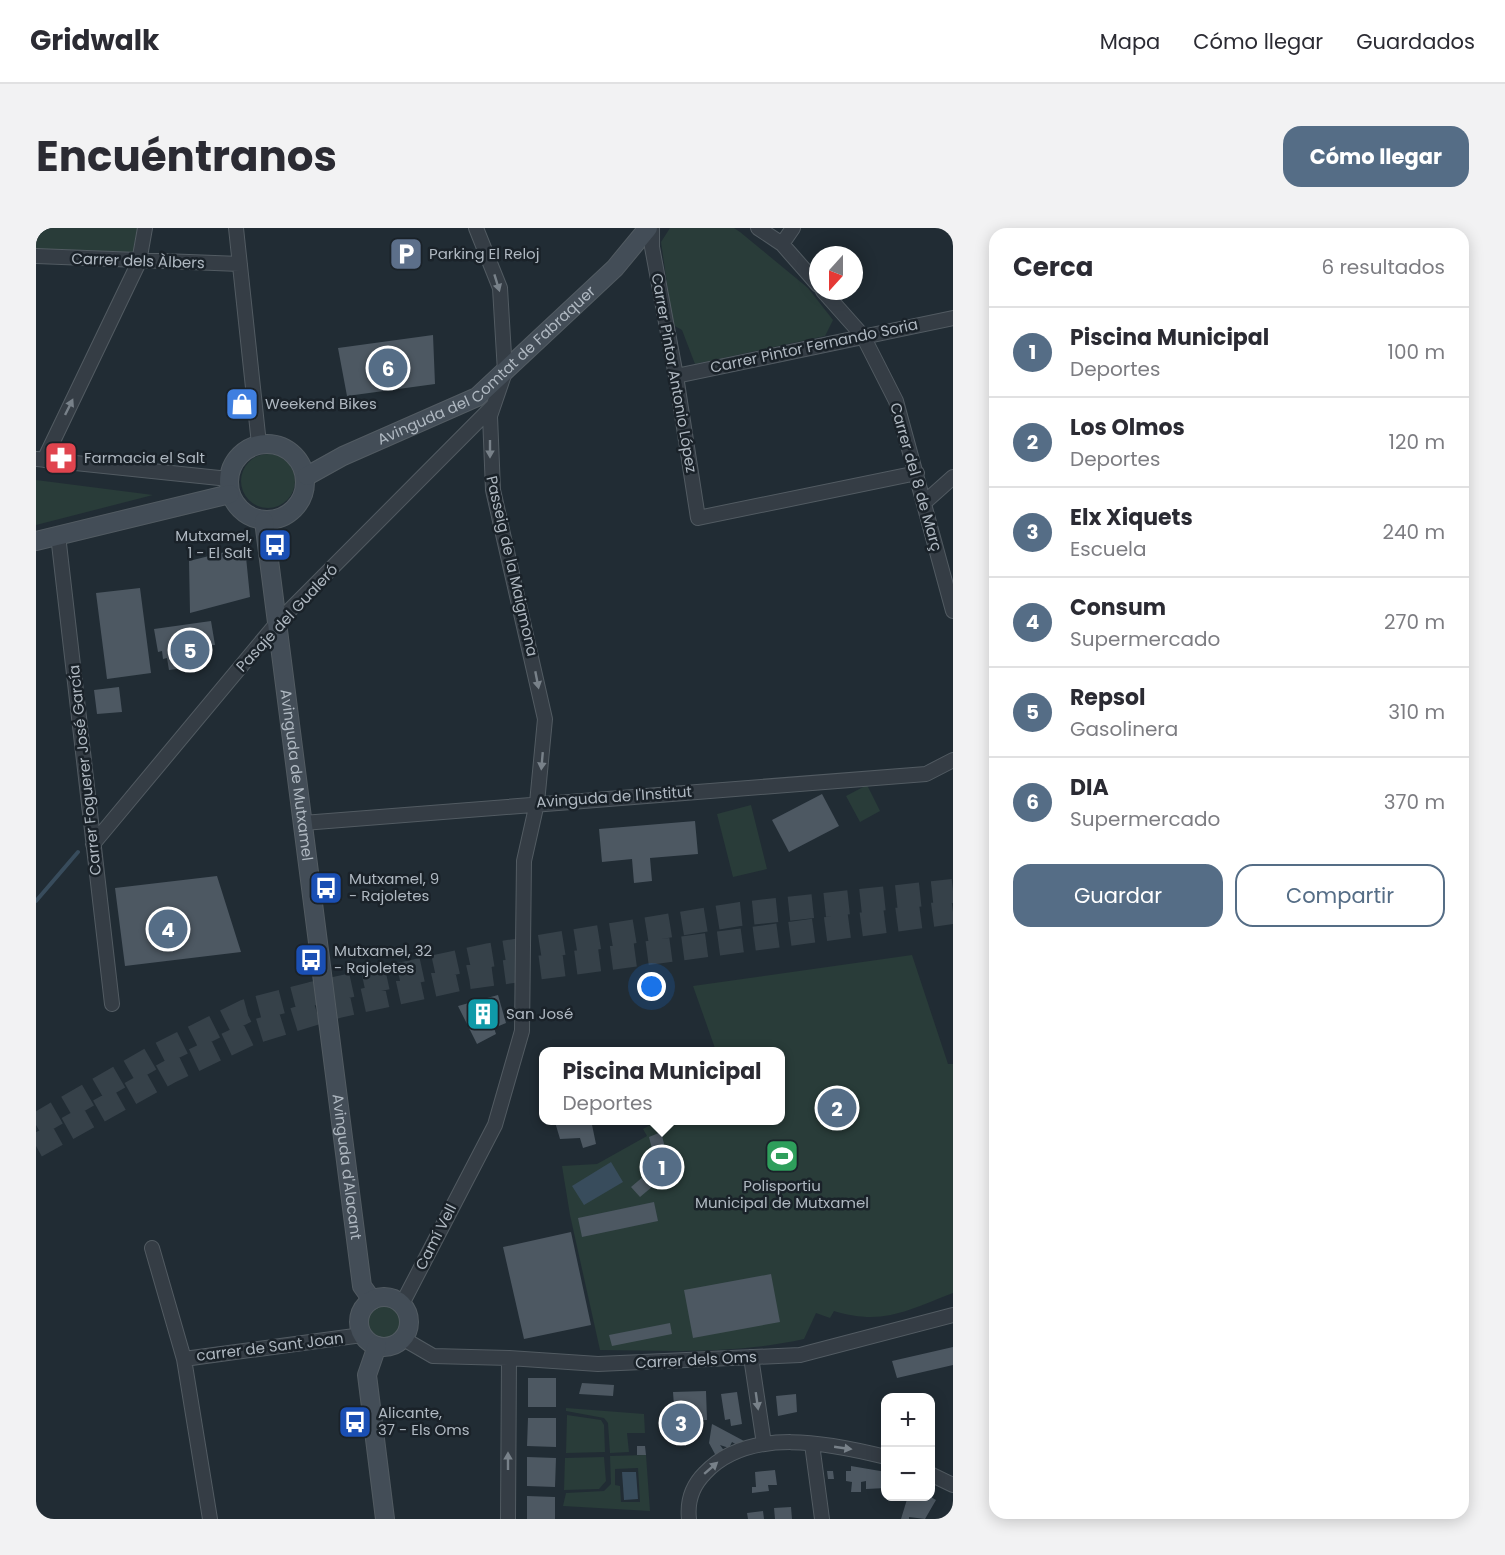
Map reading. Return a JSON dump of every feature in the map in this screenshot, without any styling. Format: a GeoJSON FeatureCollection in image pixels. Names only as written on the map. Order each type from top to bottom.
{"type":"FeatureCollection","features":[{"type":"Feature","properties":{"kind":"street"},"geometry":{"type":"LineString","coordinates":[[145,228],[139,262],[40,460],[229,487]]}},
{"type":"Feature","properties":{"kind":"street"},"geometry":{"type":"LineString","coordinates":[[236,228],[258,444]]}},
{"type":"Feature","properties":{"kind":"street","name":"Passeig de la Maigmona"},"geometry":{"type":"LineString","coordinates":[[471,1170],[495,1125],[522,1031],[524,861],[537,802],[545,719],[493,490],[490,416],[505,372],[500,288],[476,228]]}},
{"type":"Feature","properties":{"kind":"street","name":"Avinguda del Comtat de Fabraquer"},"geometry":{"type":"LineString","coordinates":[[307,476],[343,456],[477,397],[615,268],[650,228]]}},
{"type":"Feature","properties":{"kind":"street","name":"Carrer Pintor Antonio López"},"geometry":{"type":"LineString","coordinates":[[650,228],[698,518],[917,473]]}},
{"type":"Feature","properties":{"kind":"street"},"geometry":{"type":"LineString","coordinates":[[758,228],[782,244],[809,275]]}},
{"type":"Feature","properties":{"kind":"street"},"geometry":{"type":"LineString","coordinates":[[782,244],[793,228]]}},
{"type":"Feature","properties":{"kind":"street","name":"Carrer dels Àlbers"},"geometry":{"type":"LineString","coordinates":[[36,256],[139,262],[240,264]]}},
{"type":"Feature","properties":{"kind":"street","name":"Carrer del 8 de Març"},"geometry":{"type":"LineString","coordinates":[[832,300],[863,336],[896,401],[953,611]]}},
{"type":"Feature","properties":{"kind":"street","name":"Carrer Pintor Fernando Soria"},"geometry":{"type":"LineString","coordinates":[[676,376],[953,318]]}},
{"type":"Feature","properties":{"kind":"street","name":"Pasaje del Gualeró"},"geometry":{"type":"LineString","coordinates":[[93,844],[277,623],[494,405]]}},
{"type":"Feature","properties":{"kind":"street"},"geometry":{"type":"LineString","coordinates":[[258,444],[278,445],[295,454],[307,476],[305,494],[298,507],[281,519],[264,521],[238,508],[229,487],[232,466],[240,454],[258,444]]}},
{"type":"Feature","properties":{"kind":"street"},"geometry":{"type":"LineString","coordinates":[[925,502],[953,477]]}},
{"type":"Feature","properties":{"kind":"street"},"geometry":{"type":"LineString","coordinates":[[36,541],[229,487]]}},
{"type":"Feature","properties":{"kind":"street","name":"Avinguda de Mutxamel"},"geometry":{"type":"LineString","coordinates":[[264,521],[331,1030]]}},
{"type":"Feature","properties":{"kind":"street","name":"Carrer Foguerer José García"},"geometry":{"type":"LineString","coordinates":[[58,535],[112,1004]]}},
{"type":"Feature","properties":{"kind":"street","name":"Avinguda de l'Institut"},"geometry":{"type":"LineString","coordinates":[[303,823],[537,802],[926,774],[953,760]]}},
{"type":"Feature","properties":{"kind":"street","name":"Avinguda d'Alacant"},"geometry":{"type":"LineString","coordinates":[[331,1030],[362,1286],[372,1300]]}},
{"type":"Feature","properties":{"kind":"street","name":"Camí Vell"},"geometry":{"type":"LineString","coordinates":[[402,1304],[471,1170]]}},
{"type":"Feature","properties":{"kind":"street","name":"carrer de Sant Joan"},"geometry":{"type":"LineString","coordinates":[[152,1248],[184,1359],[362,1335]]}},
{"type":"Feature","properties":{"kind":"street"},"geometry":{"type":"LineString","coordinates":[[387,1297],[402,1304],[406,1310],[409,1325],[402,1338],[391,1346],[377,1346],[362,1335],[359,1318],[361,1311],[372,1300],[387,1297]]}},
{"type":"Feature","properties":{"kind":"street","name":"Carrer dels Oms"},"geometry":{"type":"LineString","coordinates":[[402,1338],[434,1356],[598,1364],[751,1358],[800,1355],[953,1315]]}},
{"type":"Feature","properties":{"kind":"street"},"geometry":{"type":"LineString","coordinates":[[377,1346],[367,1375],[385,1519]]}},
{"type":"Feature","properties":{"kind":"street"},"geometry":{"type":"LineString","coordinates":[[508,1519],[509,1358]]}},
{"type":"Feature","properties":{"kind":"street"},"geometry":{"type":"LineString","coordinates":[[751,1358],[764,1444]]}},
{"type":"Feature","properties":{"kind":"street"},"geometry":{"type":"LineString","coordinates":[[184,1359],[210,1519]]}},
{"type":"Feature","properties":{"kind":"street"},"geometry":{"type":"LineString","coordinates":[[688,1519],[689,1500],[693,1488],[709,1469],[720,1460],[764,1444],[812,1444],[881,1456]]}},
{"type":"Feature","properties":{"kind":"street"},"geometry":{"type":"LineString","coordinates":[[812,1444],[822,1519]]}},
{"type":"Feature","properties":{"kind":"street"},"geometry":{"type":"LineString","coordinates":[[935,1476],[953,1485]]}},
{"type":"Feature","properties":{"kind":"green space"},"geometry":{"type":"Polygon","coordinates":[[[36,228],[145,228],[139,262],[36,256],[36,228]]]}},
{"type":"Feature","properties":{"kind":"green space"},"geometry":{"type":"Polygon","coordinates":[[[670,228],[734,228],[808,288],[809,300],[817,300],[833,320],[825,336],[695,364],[682,330],[673,325],[661,242],[670,228]]]}},
{"type":"Feature","properties":{"kind":"green space"},"geometry":{"type":"Polygon","coordinates":[[[263,454],[273,454],[283,458],[291,466],[295,481],[291,496],[283,504],[273,508],[263,508],[253,504],[245,496],[241,486],[241,476],[245,466],[253,458],[263,454]]]}},
{"type":"Feature","properties":{"kind":"green space"},"geometry":{"type":"Polygon","coordinates":[[[36,480],[153,495],[36,525],[36,480]]]}},
{"type":"Feature","properties":{"kind":"green space"},"geometry":{"type":"Polygon","coordinates":[[[867,785],[880,811],[860,822],[846,796],[867,785]]]}},
{"type":"Feature","properties":{"kind":"green space"},"geometry":{"type":"Polygon","coordinates":[[[751,805],[767,869],[733,877],[717,814],[751,805]]]}},
{"type":"Feature","properties":{"kind":"green space","name":"Polisportiu Municipal de Mutxamel"},"geometry":{"type":"Polygon","coordinates":[[[912,955],[948,1064],[953,1064],[953,1293],[895,1314],[867,1317],[834,1311],[830,1318],[816,1313],[804,1339],[779,1344],[702,1350],[600,1350],[570,1215],[562,1166],[597,1164],[647,1136],[643,1129],[650,1125],[785,1125],[785,1047],[715,1047],[693,986],[912,955]]]}},
{"type":"Feature","properties":{"kind":"green space"},"geometry":{"type":"Polygon","coordinates":[[[384,1303],[398,1308],[403,1322],[398,1336],[384,1341],[370,1336],[365,1322],[370,1308],[384,1303]]]}},
{"type":"Feature","properties":{"kind":"green space"},"geometry":{"type":"Polygon","coordinates":[[[566,1408],[644,1414],[645,1433],[627,1433],[629,1452],[610,1453],[608,1423],[604,1418],[566,1411],[566,1408]]]}},
{"type":"Feature","properties":{"kind":"green space"},"geometry":{"type":"Polygon","coordinates":[[[567,1415],[601,1420],[604,1425],[605,1452],[566,1453],[567,1415]]]}},
{"type":"Feature","properties":{"kind":"green space"},"geometry":{"type":"Polygon","coordinates":[[[646,1455],[650,1511],[563,1506],[566,1493],[604,1491],[611,1484],[610,1456],[646,1455]],[[638,1468],[615,1469],[615,1485],[620,1486],[621,1502],[640,1502],[638,1468]]]}},
{"type":"Feature","properties":{"kind":"green space"},"geometry":{"type":"Polygon","coordinates":[[[604,1457],[606,1481],[599,1489],[564,1490],[565,1458],[604,1457]]]}},
{"type":"Feature","properties":{"kind":"water"},"geometry":{"type":"Polygon","coordinates":[[[611,1162],[623,1182],[584,1205],[572,1186],[611,1162]]]}},
{"type":"Feature","properties":{"kind":"water"},"geometry":{"type":"Polygon","coordinates":[[[622,1472],[636,1472],[638,1499],[624,1500],[622,1472]]]}},
{"type":"Feature","properties":{"kind":"building"},"geometry":{"type":"Polygon","coordinates":[[[433,335],[435,384],[347,396],[338,348],[433,335]]]}},
{"type":"Feature","properties":{"kind":"building"},"geometry":{"type":"Polygon","coordinates":[[[245,547],[250,597],[190,613],[189,561],[245,547]]]}},
{"type":"Feature","properties":{"kind":"building"},"geometry":{"type":"Polygon","coordinates":[[[140,588],[151,673],[107,679],[96,593],[140,588]]]}},
{"type":"Feature","properties":{"kind":"building"},"geometry":{"type":"Polygon","coordinates":[[[211,621],[215,645],[203,646],[204,653],[198,654],[199,666],[169,670],[167,658],[163,659],[162,651],[158,652],[154,629],[211,621]]]}},
{"type":"Feature","properties":{"kind":"building"},"geometry":{"type":"Polygon","coordinates":[[[119,687],[122,712],[97,714],[94,690],[119,687]]]}},
{"type":"Feature","properties":{"kind":"building"},"geometry":{"type":"Polygon","coordinates":[[[822,794],[839,826],[789,852],[772,820],[822,794]]]}},
{"type":"Feature","properties":{"kind":"building"},"geometry":{"type":"Polygon","coordinates":[[[695,821],[698,854],[650,858],[652,881],[634,883],[632,859],[602,862],[599,829],[695,821]]]}},
{"type":"Feature","properties":{"kind":"building"},"geometry":{"type":"Polygon","coordinates":[[[217,876],[241,952],[125,966],[115,888],[217,876]]]}},
{"type":"Feature","properties":{"kind":"building","name":"San José"},"geometry":{"type":"Polygon","coordinates":[[[498,995],[506,1023],[494,1028],[496,1034],[477,1044],[458,1006],[498,995]]]}},
{"type":"Feature","properties":{"kind":"building"},"geometry":{"type":"Polygon","coordinates":[[[556,1125],[592,1125],[596,1144],[583,1148],[580,1138],[560,1139],[556,1125]]]}},
{"type":"Feature","properties":{"kind":"building"},"geometry":{"type":"Polygon","coordinates":[[[661,1132],[671,1171],[640,1197],[631,1187],[651,1170],[648,1167],[651,1158],[654,1157],[649,1137],[661,1132]]]}},
{"type":"Feature","properties":{"kind":"building"},"geometry":{"type":"Polygon","coordinates":[[[654,1202],[658,1221],[582,1237],[578,1218],[654,1202]]]}},
{"type":"Feature","properties":{"kind":"building"},"geometry":{"type":"Polygon","coordinates":[[[571,1232],[591,1325],[524,1339],[503,1247],[571,1232]]]}},
{"type":"Feature","properties":{"kind":"building"},"geometry":{"type":"Polygon","coordinates":[[[771,1274],[780,1322],[693,1338],[684,1290],[771,1274]]]}},
{"type":"Feature","properties":{"kind":"building"},"geometry":{"type":"Polygon","coordinates":[[[670,1323],[672,1334],[612,1346],[609,1335],[670,1323]]]}},
{"type":"Feature","properties":{"kind":"building"},"geometry":{"type":"Polygon","coordinates":[[[953,1347],[953,1365],[897,1378],[892,1361],[953,1347]]]}},
{"type":"Feature","properties":{"kind":"building"},"geometry":{"type":"Polygon","coordinates":[[[528,1378],[556,1378],[556,1407],[528,1407],[528,1378]]]}},
{"type":"Feature","properties":{"kind":"building"},"geometry":{"type":"Polygon","coordinates":[[[582,1383],[614,1385],[613,1396],[579,1394],[582,1383]]]}},
{"type":"Feature","properties":{"kind":"building"},"geometry":{"type":"Polygon","coordinates":[[[706,1391],[707,1420],[675,1421],[673,1392],[706,1391]]]}},
{"type":"Feature","properties":{"kind":"building"},"geometry":{"type":"Polygon","coordinates":[[[737,1392],[742,1424],[731,1426],[730,1419],[725,1420],[721,1394],[737,1392]]]}},
{"type":"Feature","properties":{"kind":"building"},"geometry":{"type":"Polygon","coordinates":[[[796,1394],[797,1412],[778,1416],[776,1396],[796,1394]]]}},
{"type":"Feature","properties":{"kind":"building"},"geometry":{"type":"Polygon","coordinates":[[[528,1418],[556,1418],[556,1447],[527,1446],[528,1418]]]}},
{"type":"Feature","properties":{"kind":"building"},"geometry":{"type":"Polygon","coordinates":[[[712,1424],[744,1441],[737,1445],[732,1442],[729,1448],[720,1445],[725,1452],[716,1456],[709,1443],[712,1424]]]}},
{"type":"Feature","properties":{"kind":"building"},"geometry":{"type":"Polygon","coordinates":[[[691,1434],[694,1441],[685,1446],[682,1439],[691,1434]]]}},
{"type":"Feature","properties":{"kind":"building"},"geometry":{"type":"Polygon","coordinates":[[[637,1446],[645,1446],[646,1455],[637,1455],[637,1446]]]}},
{"type":"Feature","properties":{"kind":"building"},"geometry":{"type":"Polygon","coordinates":[[[527,1457],[556,1458],[555,1487],[527,1486],[527,1457]]]}},
{"type":"Feature","properties":{"kind":"building"},"geometry":{"type":"Polygon","coordinates":[[[851,1466],[881,1471],[881,1488],[866,1489],[866,1481],[861,1482],[861,1492],[851,1492],[852,1482],[846,1481],[846,1471],[851,1471],[851,1466]]]}},
{"type":"Feature","properties":{"kind":"building"},"geometry":{"type":"Polygon","coordinates":[[[775,1470],[777,1485],[768,1485],[769,1491],[752,1493],[752,1487],[756,1487],[755,1472],[775,1470]]]}},
{"type":"Feature","properties":{"kind":"building"},"geometry":{"type":"Polygon","coordinates":[[[827,1471],[833,1471],[834,1479],[828,1479],[827,1471]]]}},
{"type":"Feature","properties":{"kind":"building"},"geometry":{"type":"Polygon","coordinates":[[[527,1496],[555,1497],[555,1519],[527,1519],[527,1496]]]}},
{"type":"Feature","properties":{"kind":"building"},"geometry":{"type":"Polygon","coordinates":[[[936,1500],[925,1519],[909,1517],[909,1519],[901,1519],[906,1501],[936,1500]]]}},
{"type":"Feature","properties":{"kind":"building"},"geometry":{"type":"Polygon","coordinates":[[[791,1507],[792,1519],[775,1519],[774,1508],[791,1507]]]}},
{"type":"Feature","properties":{"kind":"building"},"geometry":{"type":"Polygon","coordinates":[[[763,1511],[764,1519],[748,1519],[747,1513],[763,1511]]]}},
{"type":"Feature","properties":{"kind":"waterway"},"geometry":{"type":"LineString","coordinates":[[36,901],[78,852]]}},
{"type":"Feature","properties":{"kind":"tunnel"},"geometry":{"type":"LineString","coordinates":[[36,1125],[154,1057],[246,1011],[311,994],[490,955],[740,914],[953,891]]}},
{"type":"Feature","properties":{"kind":"tunnel"},"geometry":{"type":"LineString","coordinates":[[36,1146],[169,1072],[251,1033],[338,1006],[469,977],[953,912]]}},
{"type":"Feature","properties":{"kind":"place","name":"Parking El Reloj"},"geometry":{"type":"Point","coordinates":[406,254]}},
{"type":"Feature","properties":{"kind":"place","name":"DIA"},"geometry":{"type":"Point","coordinates":[388,368]}},
{"type":"Feature","properties":{"kind":"place","name":"Weekend Bikes"},"geometry":{"type":"Point","coordinates":[242,404]}},
{"type":"Feature","properties":{"kind":"place","name":"Farmacia el Salt"},"geometry":{"type":"Point","coordinates":[61,458]}},
{"type":"Feature","properties":{"kind":"place","name":"Mutxamel, 1 - El Salt"},"geometry":{"type":"Point","coordinates":[275,545]}},
{"type":"Feature","properties":{"kind":"place","name":"Repsol"},"geometry":{"type":"Point","coordinates":[190,650]}},
{"type":"Feature","properties":{"kind":"place","name":"Mutxamel, 9 - Rajoletes"},"geometry":{"type":"Point","coordinates":[326,888]}},
{"type":"Feature","properties":{"kind":"place","name":"Consum"},"geometry":{"type":"Point","coordinates":[168,929]}},
{"type":"Feature","properties":{"kind":"place","name":"Mutxamel, 32 - Rajoletes"},"geometry":{"type":"Point","coordinates":[311,960]}},
{"type":"Feature","properties":{"kind":"place","name":"San José"},"geometry":{"type":"Point","coordinates":[483,1014]}},
{"type":"Feature","properties":{"kind":"place","name":"Los Olmos"},"geometry":{"type":"Point","coordinates":[837,1108]}},
{"type":"Feature","properties":{"kind":"place","name":"Polisportiu Municipal de Mutxamel"},"geometry":{"type":"Point","coordinates":[782,1156]}},
{"type":"Feature","properties":{"kind":"place","name":"Piscina Municipal"},"geometry":{"type":"Point","coordinates":[662,1167]}},
{"type":"Feature","properties":{"kind":"place","name":"Alicante, 37 - Els Oms"},"geometry":{"type":"Point","coordinates":[355,1422]}},
{"type":"Feature","properties":{"kind":"place","name":"Elx Xiquets"},"geometry":{"type":"Point","coordinates":[681,1423]}}]}
